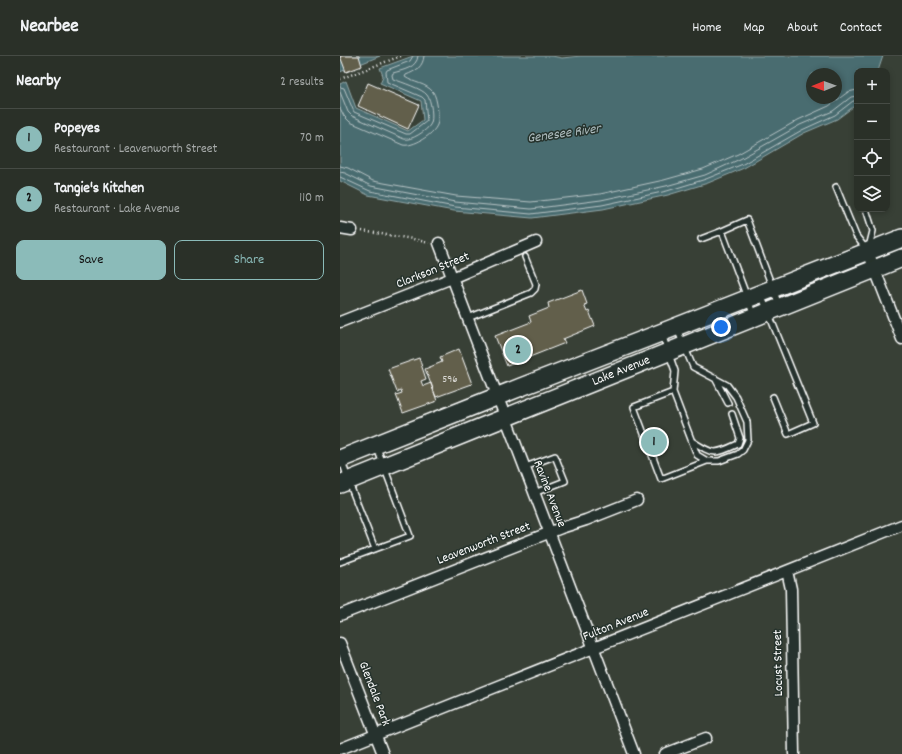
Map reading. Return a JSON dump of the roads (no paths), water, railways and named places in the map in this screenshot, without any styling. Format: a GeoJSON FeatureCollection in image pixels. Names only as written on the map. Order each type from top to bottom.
{"type":"FeatureCollection","features":[{"type":"Feature","properties":{"kind":"main road","name":"Lake Avenue"},"geometry":{"type":"LineString","coordinates":[[341,457],[902,238]]}},
{"type":"Feature","properties":{"kind":"main road","name":"Lake Avenue"},"geometry":{"type":"LineString","coordinates":[[344,482],[902,258]]}},
{"type":"Feature","properties":{"kind":"street"},"geometry":{"type":"LineString","coordinates":[[340,228],[352,230]]}},
{"type":"Feature","properties":{"kind":"street","name":"Clarkson Street"},"geometry":{"type":"LineString","coordinates":[[340,322],[452,278],[536,242]]}},
{"type":"Feature","properties":{"kind":"street","name":"Ravine Avenue"},"geometry":{"type":"LineString","coordinates":[[439,243],[634,754]]}},
{"type":"Feature","properties":{"kind":"street"},"geometry":{"type":"LineString","coordinates":[[868,252],[902,339]]}},
{"type":"Feature","properties":{"kind":"street","name":"Leavenworth Street"},"geometry":{"type":"LineString","coordinates":[[340,615],[637,500]]}},
{"type":"Feature","properties":{"kind":"street","name":"Fulton Avenue"},"geometry":{"type":"LineString","coordinates":[[340,749],[902,525]]}},
{"type":"Feature","properties":{"kind":"street","name":"Locust Street"},"geometry":{"type":"LineString","coordinates":[[787,571],[791,589],[794,754]]}},
{"type":"Feature","properties":{"kind":"street","name":"Glendale Park"},"geometry":{"type":"LineString","coordinates":[[340,643],[383,754]]}},
{"type":"Feature","properties":{"kind":"street"},"geometry":{"type":"LineString","coordinates":[[665,754],[706,738]]}},
{"type":"Feature","properties":{"kind":"lane"},"geometry":{"type":"LineString","coordinates":[[836,187],[856,236],[868,252]]}},
{"type":"Feature","properties":{"kind":"lane"},"geometry":{"type":"LineString","coordinates":[[867,212],[873,231],[868,252]]}},
{"type":"Feature","properties":{"kind":"lane"},"geometry":{"type":"LineString","coordinates":[[701,239],[747,220],[761,294],[813,423],[788,434],[773,397]]}},
{"type":"Feature","properties":{"kind":"lane"},"geometry":{"type":"LineString","coordinates":[[722,231],[761,294],[767,312]]}},
{"type":"Feature","properties":{"kind":"lane"},"geometry":{"type":"LineString","coordinates":[[468,318],[531,293],[535,289],[536,284],[525,257]]}},
{"type":"Feature","properties":{"kind":"lane"},"geometry":{"type":"LineString","coordinates":[[761,294],[767,312]]}},
{"type":"Feature","properties":{"kind":"lane"},"geometry":{"type":"LineString","coordinates":[[669,330],[684,345],[693,367],[727,385],[736,397],[747,422],[748,440],[743,450],[738,454],[719,462],[707,461],[661,479],[634,407],[673,392]]}},
{"type":"Feature","properties":{"kind":"lane"},"geometry":{"type":"LineString","coordinates":[[669,330],[668,351],[675,371],[673,392],[697,455],[707,461]]}},
{"type":"Feature","properties":{"kind":"lane"},"geometry":{"type":"LineString","coordinates":[[715,378],[728,403]]}},
{"type":"Feature","properties":{"kind":"lane"},"geometry":{"type":"LineString","coordinates":[[692,441],[708,451],[720,452],[738,444],[740,438],[732,414]]}},
{"type":"Feature","properties":{"kind":"lane"},"geometry":{"type":"LineString","coordinates":[[340,562],[410,536],[375,445]]}},
{"type":"Feature","properties":{"kind":"lane"},"geometry":{"type":"LineString","coordinates":[[524,467],[555,456],[565,481],[534,493]]}},
{"type":"Feature","properties":{"kind":"lane"},"geometry":{"type":"LineString","coordinates":[[341,457],[344,482],[375,549]]}},
{"type":"Feature","properties":{"kind":"water"},"geometry":{"type":"Polygon","coordinates":[[[340,56],[380,56],[340,72],[340,56]]]}},
{"type":"Feature","properties":{"kind":"water","name":"Genesee River"},"geometry":{"type":"Polygon","coordinates":[[[413,56],[552,56],[562,58],[581,56],[883,56],[879,68],[854,68],[854,106],[837,119],[804,133],[744,168],[708,183],[668,195],[603,209],[532,218],[454,211],[368,195],[340,181],[340,84],[346,81],[356,108],[408,131],[423,120],[421,101],[380,83],[383,76],[380,68],[413,56]]]}},
{"type":"Feature","properties":{"kind":"place","name":"Tangie's Kitchen"},"geometry":{"type":"Point","coordinates":[518,350]}},
{"type":"Feature","properties":{"kind":"place","name":"Popeyes"},"geometry":{"type":"Point","coordinates":[654,442]}}]}
